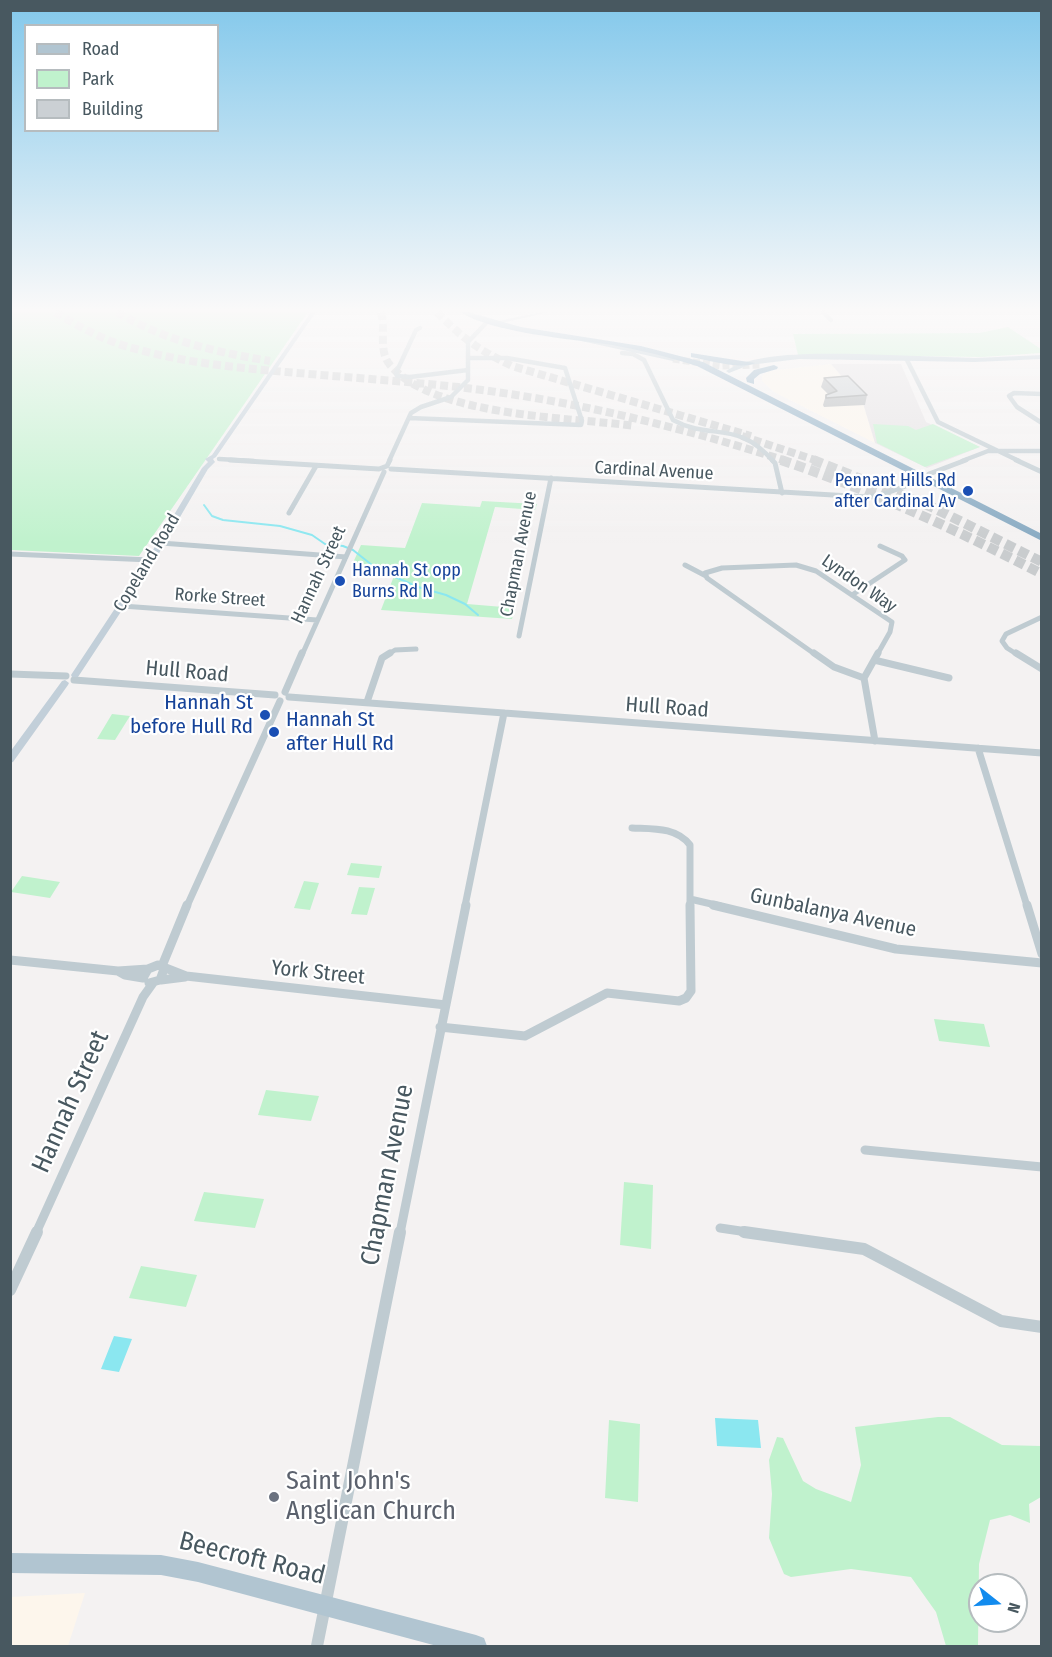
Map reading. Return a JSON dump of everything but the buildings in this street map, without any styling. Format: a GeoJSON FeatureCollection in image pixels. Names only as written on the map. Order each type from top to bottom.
{"type":"FeatureCollection","features":[{"type":"Feature","properties":{"kind":"highway"},"geometry":{"type":"LineString","coordinates":[[753,389],[922,475],[1041,531]]}},
{"type":"Feature","properties":{"kind":"highway"},"geometry":{"type":"LineString","coordinates":[[764,389],[1041,538]]}},
{"type":"Feature","properties":{"kind":"main road","name":"Copeland Road"},"geometry":{"type":"LineString","coordinates":[[10,760],[122,606],[196,481],[215,459],[215,451],[258,389]]}},
{"type":"Feature","properties":{"kind":"main road","name":"Beecroft Road"},"geometry":{"type":"LineString","coordinates":[[10,1563],[161,1565],[198,1572],[326,1605],[476,1647]]}},
{"type":"Feature","properties":{"kind":"street"},"geometry":{"type":"LineString","coordinates":[[408,418],[421,407],[452,397],[460,389]]}},
{"type":"Feature","properties":{"kind":"street"},"geometry":{"type":"LineString","coordinates":[[408,418],[583,426],[572,389]]}},
{"type":"Feature","properties":{"kind":"street"},"geometry":{"type":"LineString","coordinates":[[658,389],[673,420],[682,424],[738,434],[762,448],[775,463],[782,493]]}},
{"type":"Feature","properties":{"kind":"street"},"geometry":{"type":"LineString","coordinates":[[921,389],[935,419],[1041,472]]}},
{"type":"Feature","properties":{"kind":"street"},"geometry":{"type":"LineString","coordinates":[[1041,394],[1014,393],[1009,396],[1017,407],[1041,423]]}},
{"type":"Feature","properties":{"kind":"street","name":"Hannah Street"},"geometry":{"type":"LineString","coordinates":[[287,694],[317,620],[408,418]]}},
{"type":"Feature","properties":{"kind":"street","name":"Cardinal Avenue"},"geometry":{"type":"LineString","coordinates":[[215,459],[867,497],[881,495],[922,475],[995,450],[1041,451]]}},
{"type":"Feature","properties":{"kind":"street"},"geometry":{"type":"LineString","coordinates":[[289,513],[316,466]]}},
{"type":"Feature","properties":{"kind":"street","name":"Chapman Avenue"},"geometry":{"type":"LineString","coordinates":[[519,636],[551,478]]}},
{"type":"Feature","properties":{"kind":"street"},"geometry":{"type":"LineString","coordinates":[[161,543],[347,555]]}},
{"type":"Feature","properties":{"kind":"street"},"geometry":{"type":"LineString","coordinates":[[852,595],[905,560],[902,556],[880,546]]}},
{"type":"Feature","properties":{"kind":"street"},"geometry":{"type":"LineString","coordinates":[[10,554],[151,560]]}},
{"type":"Feature","properties":{"kind":"street","name":"Lyndon Way"},"geometry":{"type":"LineString","coordinates":[[800,565],[813,570],[852,595],[892,622],[890,632],[864,678],[834,667],[706,576],[686,566],[712,570],[800,565]]}},
{"type":"Feature","properties":{"kind":"street"},"geometry":{"type":"LineString","coordinates":[[706,576],[705,573],[712,570]]}},
{"type":"Feature","properties":{"kind":"street","name":"Rorke Street"},"geometry":{"type":"LineString","coordinates":[[122,606],[317,620]]}},
{"type":"Feature","properties":{"kind":"street"},"geometry":{"type":"LineString","coordinates":[[1041,616],[1006,634],[1002,641],[1006,648],[1041,669]]}},
{"type":"Feature","properties":{"kind":"street"},"geometry":{"type":"LineString","coordinates":[[367,702],[382,658],[388,652],[395,650],[416,649]]}},
{"type":"Feature","properties":{"kind":"street"},"geometry":{"type":"LineString","coordinates":[[874,660],[949,678]]}},
{"type":"Feature","properties":{"kind":"street","name":"Hull Road"},"geometry":{"type":"LineString","coordinates":[[10,674],[278,698]]}},
{"type":"Feature","properties":{"kind":"street"},"geometry":{"type":"LineString","coordinates":[[864,678],[875,741]]}},
{"type":"Feature","properties":{"kind":"street"},"geometry":{"type":"LineString","coordinates":[[151,981],[278,698],[287,694]]}},
{"type":"Feature","properties":{"kind":"street","name":"Hull Road"},"geometry":{"type":"LineString","coordinates":[[287,694],[504,713],[1041,753]]}},
{"type":"Feature","properties":{"kind":"street","name":"Chapman Avenue"},"geometry":{"type":"LineString","coordinates":[[317,1647],[504,713]]}},
{"type":"Feature","properties":{"kind":"street"},"geometry":{"type":"LineString","coordinates":[[978,748],[1041,954]]}},
{"type":"Feature","properties":{"kind":"street"},"geometry":{"type":"LineString","coordinates":[[440,1027],[525,1036],[607,993],[679,1001],[686,998],[691,991],[690,845],[686,836],[676,832],[632,828]]}},
{"type":"Feature","properties":{"kind":"street","name":"Gunbalanya Avenue"},"geometry":{"type":"LineString","coordinates":[[690,899],[896,949],[1041,963]]}},
{"type":"Feature","properties":{"kind":"street","name":"York Street"},"geometry":{"type":"LineString","coordinates":[[10,960],[118,970],[158,967],[186,976],[446,1005]]}},
{"type":"Feature","properties":{"kind":"street"},"geometry":{"type":"LineString","coordinates":[[151,981],[165,975],[158,967]]}},
{"type":"Feature","properties":{"kind":"street","name":"York Street"},"geometry":{"type":"LineString","coordinates":[[118,970],[124,975],[151,981],[186,976]]}},
{"type":"Feature","properties":{"kind":"street","name":"Hannah Street"},"geometry":{"type":"LineString","coordinates":[[10,1290],[151,981]]}},
{"type":"Feature","properties":{"kind":"street"},"geometry":{"type":"LineString","coordinates":[[865,1150],[1041,1167]]}},
{"type":"Feature","properties":{"kind":"street"},"geometry":{"type":"LineString","coordinates":[[720,1228],[864,1249],[1001,1321],[1041,1327]]}},
{"type":"Feature","properties":{"kind":"shaded area"},"geometry":{"type":"Polygon","coordinates":[[[771,389],[853,389],[862,400],[875,443],[771,389]]]}},
{"type":"Feature","properties":{"kind":"shaded area"},"geometry":{"type":"Polygon","coordinates":[[[853,389],[912,389],[926,422],[980,447],[927,468],[875,443],[862,400],[853,389]]]}},
{"type":"Feature","properties":{"kind":"shaded area"},"geometry":{"type":"Polygon","coordinates":[[[85,1593],[68,1646],[11,1646],[11,1597],[85,1593]]]}},
{"type":"Feature","properties":{"kind":"green space"},"geometry":{"type":"Polygon","coordinates":[[[10,389],[254,389],[139,556],[11,550],[10,389]]]}},
{"type":"Feature","properties":{"kind":"green space"},"geometry":{"type":"Polygon","coordinates":[[[873,424],[908,426],[916,430],[933,424],[980,447],[925,467],[877,443],[873,424]]]}},
{"type":"Feature","properties":{"kind":"green space"},"geometry":{"type":"Polygon","coordinates":[[[482,501],[537,504],[535,510],[495,507],[467,604],[515,608],[512,619],[381,610],[397,568],[352,565],[361,545],[405,548],[422,503],[480,507],[482,501]]]}},
{"type":"Feature","properties":{"kind":"green space"},"geometry":{"type":"Polygon","coordinates":[[[112,714],[130,716],[115,740],[97,739],[112,714]]]}},
{"type":"Feature","properties":{"kind":"green space"},"geometry":{"type":"Polygon","coordinates":[[[351,863],[382,866],[379,878],[347,875],[351,863]]]}},
{"type":"Feature","properties":{"kind":"green space"},"geometry":{"type":"Polygon","coordinates":[[[22,876],[60,882],[50,898],[11,892],[22,876]]]}},
{"type":"Feature","properties":{"kind":"green space"},"geometry":{"type":"Polygon","coordinates":[[[304,881],[319,883],[310,910],[294,908],[304,881]]]}},
{"type":"Feature","properties":{"kind":"green space"},"geometry":{"type":"Polygon","coordinates":[[[359,887],[375,888],[367,915],[351,914],[359,887]]]}},
{"type":"Feature","properties":{"kind":"green space"},"geometry":{"type":"Polygon","coordinates":[[[934,1019],[984,1024],[990,1047],[939,1041],[934,1019]]]}},
{"type":"Feature","properties":{"kind":"green space"},"geometry":{"type":"Polygon","coordinates":[[[266,1090],[319,1096],[311,1121],[258,1115],[266,1090]]]}},
{"type":"Feature","properties":{"kind":"green space"},"geometry":{"type":"Polygon","coordinates":[[[624,1182],[653,1185],[651,1249],[620,1245],[624,1182]]]}},
{"type":"Feature","properties":{"kind":"green space"},"geometry":{"type":"Polygon","coordinates":[[[204,1192],[264,1199],[255,1228],[194,1221],[204,1192]]]}},
{"type":"Feature","properties":{"kind":"green space"},"geometry":{"type":"Polygon","coordinates":[[[141,1266],[197,1275],[186,1307],[129,1298],[141,1266]]]}},
{"type":"Feature","properties":{"kind":"green space"},"geometry":{"type":"Polygon","coordinates":[[[950,1417],[1002,1445],[1041,1446],[1041,1497],[1029,1504],[1030,1523],[1010,1515],[990,1520],[979,1573],[968,1573],[968,1633],[978,1633],[978,1646],[946,1646],[936,1612],[911,1577],[851,1569],[791,1577],[784,1574],[769,1538],[772,1494],[769,1460],[777,1437],[783,1438],[803,1481],[816,1489],[851,1502],[861,1465],[855,1427],[950,1417]]]}},
{"type":"Feature","properties":{"kind":"green space"},"geometry":{"type":"Polygon","coordinates":[[[609,1420],[640,1424],[638,1502],[605,1498],[609,1420]]]}},
{"type":"Feature","properties":{"kind":"water"},"geometry":{"type":"Polygon","coordinates":[[[114,1336],[132,1339],[119,1372],[101,1369],[114,1336]]]}},
{"type":"Feature","properties":{"kind":"water"},"geometry":{"type":"Polygon","coordinates":[[[715,1418],[758,1420],[761,1448],[717,1446],[715,1418]]]}},
{"type":"Feature","properties":{"kind":"waterway"},"geometry":{"type":"LineString","coordinates":[[204,505],[212,516],[223,520],[280,526],[312,535],[325,544],[343,546],[353,550],[377,569],[418,587],[446,595],[465,604],[478,615]]}},
{"type":"Feature","properties":{"kind":"tunnel"},"geometry":{"type":"LineString","coordinates":[[426,389],[470,405],[505,412],[635,426]]}},
{"type":"Feature","properties":{"kind":"tunnel"},"geometry":{"type":"LineString","coordinates":[[478,389],[541,399],[624,416],[705,436],[786,461]]}},
{"type":"Feature","properties":{"kind":"tunnel"},"geometry":{"type":"LineString","coordinates":[[592,389],[751,436]]}},
{"type":"Feature","properties":{"kind":"tunnel"},"geometry":{"type":"LineString","coordinates":[[742,436],[818,461]]}},
{"type":"Feature","properties":{"kind":"tunnel"},"geometry":{"type":"LineString","coordinates":[[781,460],[848,484],[913,512],[1042,574]]}},
{"type":"Feature","properties":{"kind":"tunnel"},"geometry":{"type":"LineString","coordinates":[[813,460],[932,507],[1042,562]]}},
{"type":"Feature","properties":{"kind":"place","name":"Pennant Hills Rd after Cardinal Av"},"geometry":{"type":"Point","coordinates":[968,491]}},
{"type":"Feature","properties":{"kind":"place","name":"Hannah St opp Burns Rd N"},"geometry":{"type":"Point","coordinates":[340,581]}},
{"type":"Feature","properties":{"kind":"place","name":"Hannah St before Hull Rd"},"geometry":{"type":"Point","coordinates":[265,715]}},
{"type":"Feature","properties":{"kind":"place","name":"Hannah St after Hull Rd"},"geometry":{"type":"Point","coordinates":[274,732]}},
{"type":"Feature","properties":{"kind":"place","name":"Saint John's Anglican Church"},"geometry":{"type":"Point","coordinates":[274,1497]}}]}
